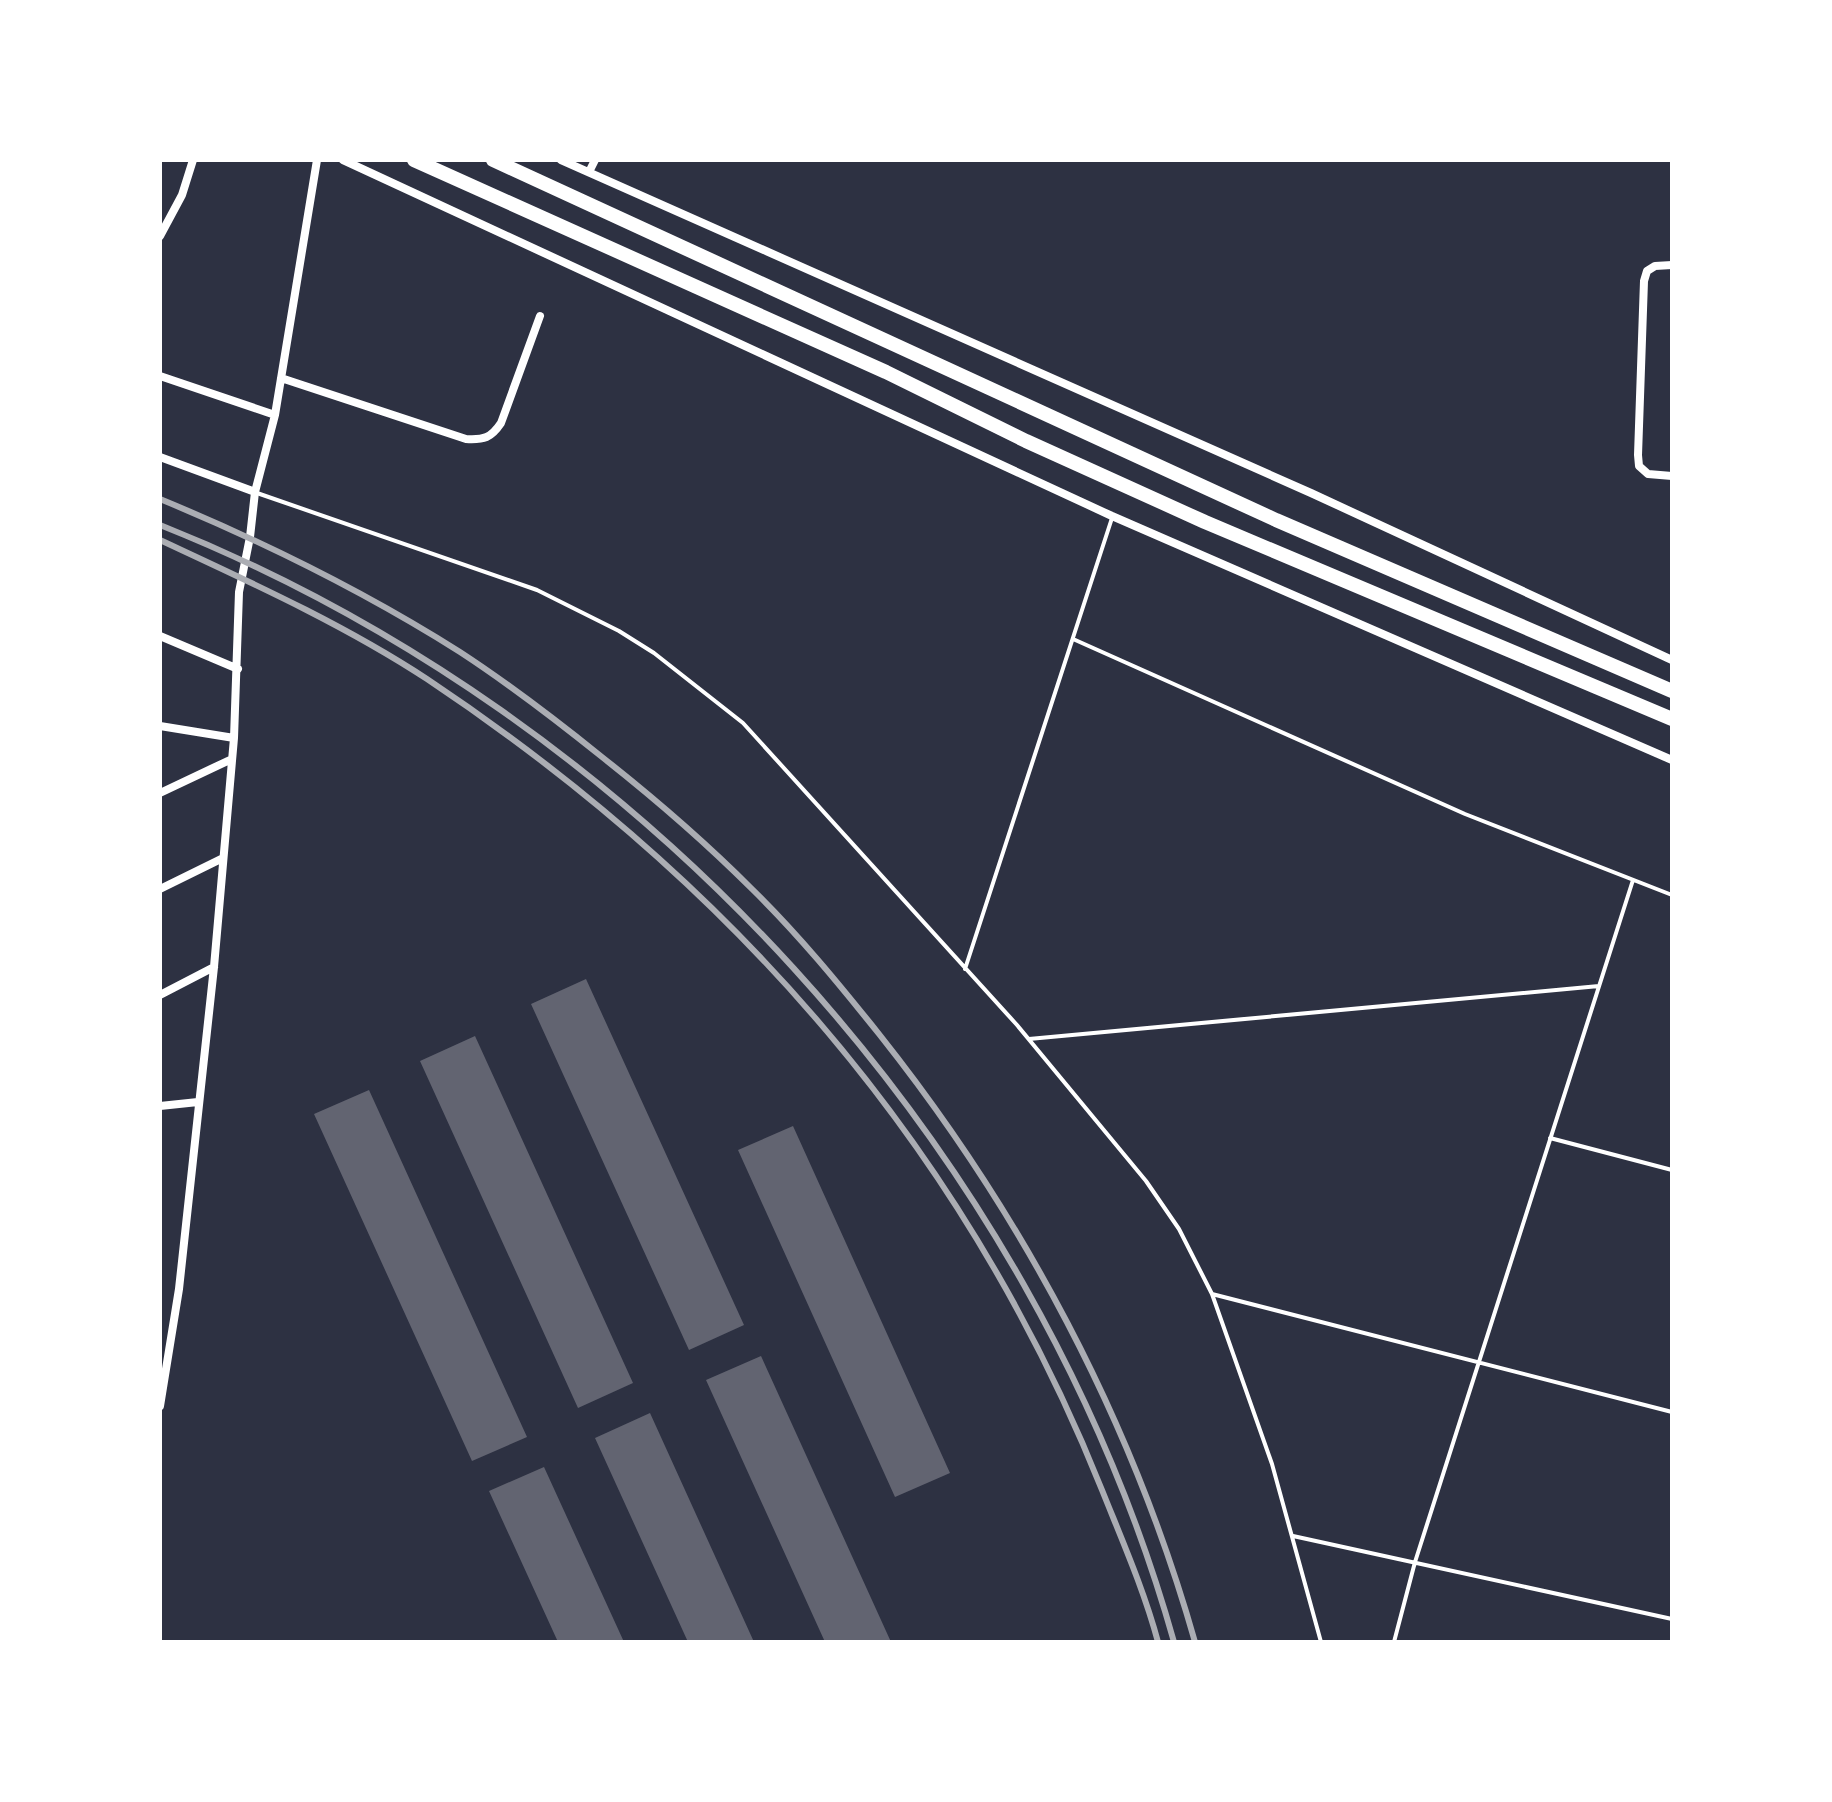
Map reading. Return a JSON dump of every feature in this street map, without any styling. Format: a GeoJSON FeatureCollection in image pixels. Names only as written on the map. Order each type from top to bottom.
{"type":"FeatureCollection","features":[{"type":"Feature","properties":{"kind":"highway"},"geometry":{"type":"LineString","coordinates":[[414,160],[886,372],[1026,441],[1205,522],[1672,719]]}},
{"type":"Feature","properties":{"kind":"highway"},"geometry":{"type":"LineString","coordinates":[[493,160],[1276,520],[1672,691]]}},
{"type":"Feature","properties":{"kind":"street"},"geometry":{"type":"LineString","coordinates":[[160,236],[182,195],[193,160]]}},
{"type":"Feature","properties":{"kind":"street"},"geometry":{"type":"LineString","coordinates":[[160,1406],[179,1289],[214,967],[234,738],[239,592],[255,492],[275,415],[317,160]]}},
{"type":"Feature","properties":{"kind":"street"},"geometry":{"type":"LineString","coordinates":[[343,160],[1112,516],[1672,760]]}},
{"type":"Feature","properties":{"kind":"street"},"geometry":{"type":"LineString","coordinates":[[561,160],[1297,486],[1672,660]]}},
{"type":"Feature","properties":{"kind":"street"},"geometry":{"type":"LineString","coordinates":[[589,172],[595,160]]}},
{"type":"Feature","properties":{"kind":"street"},"geometry":{"type":"LineString","coordinates":[[1672,265],[1655,266],[1647,271],[1644,281],[1638,455],[1639,466],[1648,474],[1672,476]]}},
{"type":"Feature","properties":{"kind":"street"},"geometry":{"type":"LineString","coordinates":[[281,378],[466,439],[482,440],[493,436],[501,423],[540,316]]}},
{"type":"Feature","properties":{"kind":"street"},"geometry":{"type":"LineString","coordinates":[[160,376],[275,415]]}},
{"type":"Feature","properties":{"kind":"street"},"geometry":{"type":"LineString","coordinates":[[160,457],[255,492]]}},
{"type":"Feature","properties":{"kind":"street"},"geometry":{"type":"LineString","coordinates":[[160,636],[238,669]]}},
{"type":"Feature","properties":{"kind":"street"},"geometry":{"type":"LineString","coordinates":[[160,726],[234,738]]}},
{"type":"Feature","properties":{"kind":"street"},"geometry":{"type":"LineString","coordinates":[[160,793],[232,759]]}},
{"type":"Feature","properties":{"kind":"street"},"geometry":{"type":"LineString","coordinates":[[160,889],[223,858]]}},
{"type":"Feature","properties":{"kind":"street"},"geometry":{"type":"LineString","coordinates":[[160,995],[214,967]]}},
{"type":"Feature","properties":{"kind":"street"},"geometry":{"type":"LineString","coordinates":[[160,1106],[198,1102]]}},
{"type":"Feature","properties":{"kind":"lane"},"geometry":{"type":"LineString","coordinates":[[255,492],[537,590],[619,631],[654,653],[743,723],[1029,1039],[1146,1181],[1179,1229],[1212,1294],[1272,1464],[1321,1642]]}},
{"type":"Feature","properties":{"kind":"lane"},"geometry":{"type":"LineString","coordinates":[[965,969],[1112,516]]}},
{"type":"Feature","properties":{"kind":"lane"},"geometry":{"type":"LineString","coordinates":[[1073,639],[1465,814],[1672,895]]}},
{"type":"Feature","properties":{"kind":"lane"},"geometry":{"type":"LineString","coordinates":[[1394,1642],[1415,1562],[1633,880]]}},
{"type":"Feature","properties":{"kind":"lane"},"geometry":{"type":"LineString","coordinates":[[1029,1039],[1599,986]]}},
{"type":"Feature","properties":{"kind":"lane"},"geometry":{"type":"LineString","coordinates":[[1550,1138],[1672,1170]]}},
{"type":"Feature","properties":{"kind":"lane"},"geometry":{"type":"LineString","coordinates":[[1212,1294],[1672,1412]]}},
{"type":"Feature","properties":{"kind":"lane"},"geometry":{"type":"LineString","coordinates":[[1293,1536],[1672,1619]]}},
{"type":"Feature","properties":{"kind":"building"},"geometry":{"type":"Polygon","coordinates":[[[586,979],[744,1325],[689,1350],[531,1004],[586,979]]]}},
{"type":"Feature","properties":{"kind":"building"},"geometry":{"type":"Polygon","coordinates":[[[475,1036],[633,1383],[578,1408],[420,1061],[475,1036]]]}},
{"type":"Feature","properties":{"kind":"building"},"geometry":{"type":"Polygon","coordinates":[[[369,1090],[527,1437],[472,1461],[314,1114],[369,1090]]]}},
{"type":"Feature","properties":{"kind":"building"},"geometry":{"type":"Polygon","coordinates":[[[793,1126],[950,1473],[895,1497],[738,1150],[793,1126]]]}},
{"type":"Feature","properties":{"kind":"building"},"geometry":{"type":"Polygon","coordinates":[[[761,1356],[891,1642],[825,1642],[706,1380],[761,1356]]]}},
{"type":"Feature","properties":{"kind":"building"},"geometry":{"type":"Polygon","coordinates":[[[650,1413],[754,1642],[688,1642],[595,1438],[650,1413]]]}},
{"type":"Feature","properties":{"kind":"building"},"geometry":{"type":"Polygon","coordinates":[[[544,1467],[624,1642],[558,1642],[489,1491],[544,1467]]]}},
{"type":"Feature","properties":{"kind":"railway"},"geometry":{"type":"LineString","coordinates":[[160,499],[313,569],[388,609],[478,664],[550,716],[660,804],[698,837],[802,941],[931,1103],[1025,1247],[1067,1322],[1105,1400],[1139,1479],[1195,1642]]}},
{"type":"Feature","properties":{"kind":"railway"},"geometry":{"type":"LineString","coordinates":[[160,525],[335,607],[500,710],[654,831],[794,968],[918,1120],[1024,1285],[1110,1459],[1174,1642]]}},
{"type":"Feature","properties":{"kind":"railway"},"geometry":{"type":"LineString","coordinates":[[160,540],[296,605],[395,659],[538,758],[642,844],[739,935],[828,1032],[909,1136],[982,1247],[1046,1365],[1102,1490],[1158,1642]]}}]}
